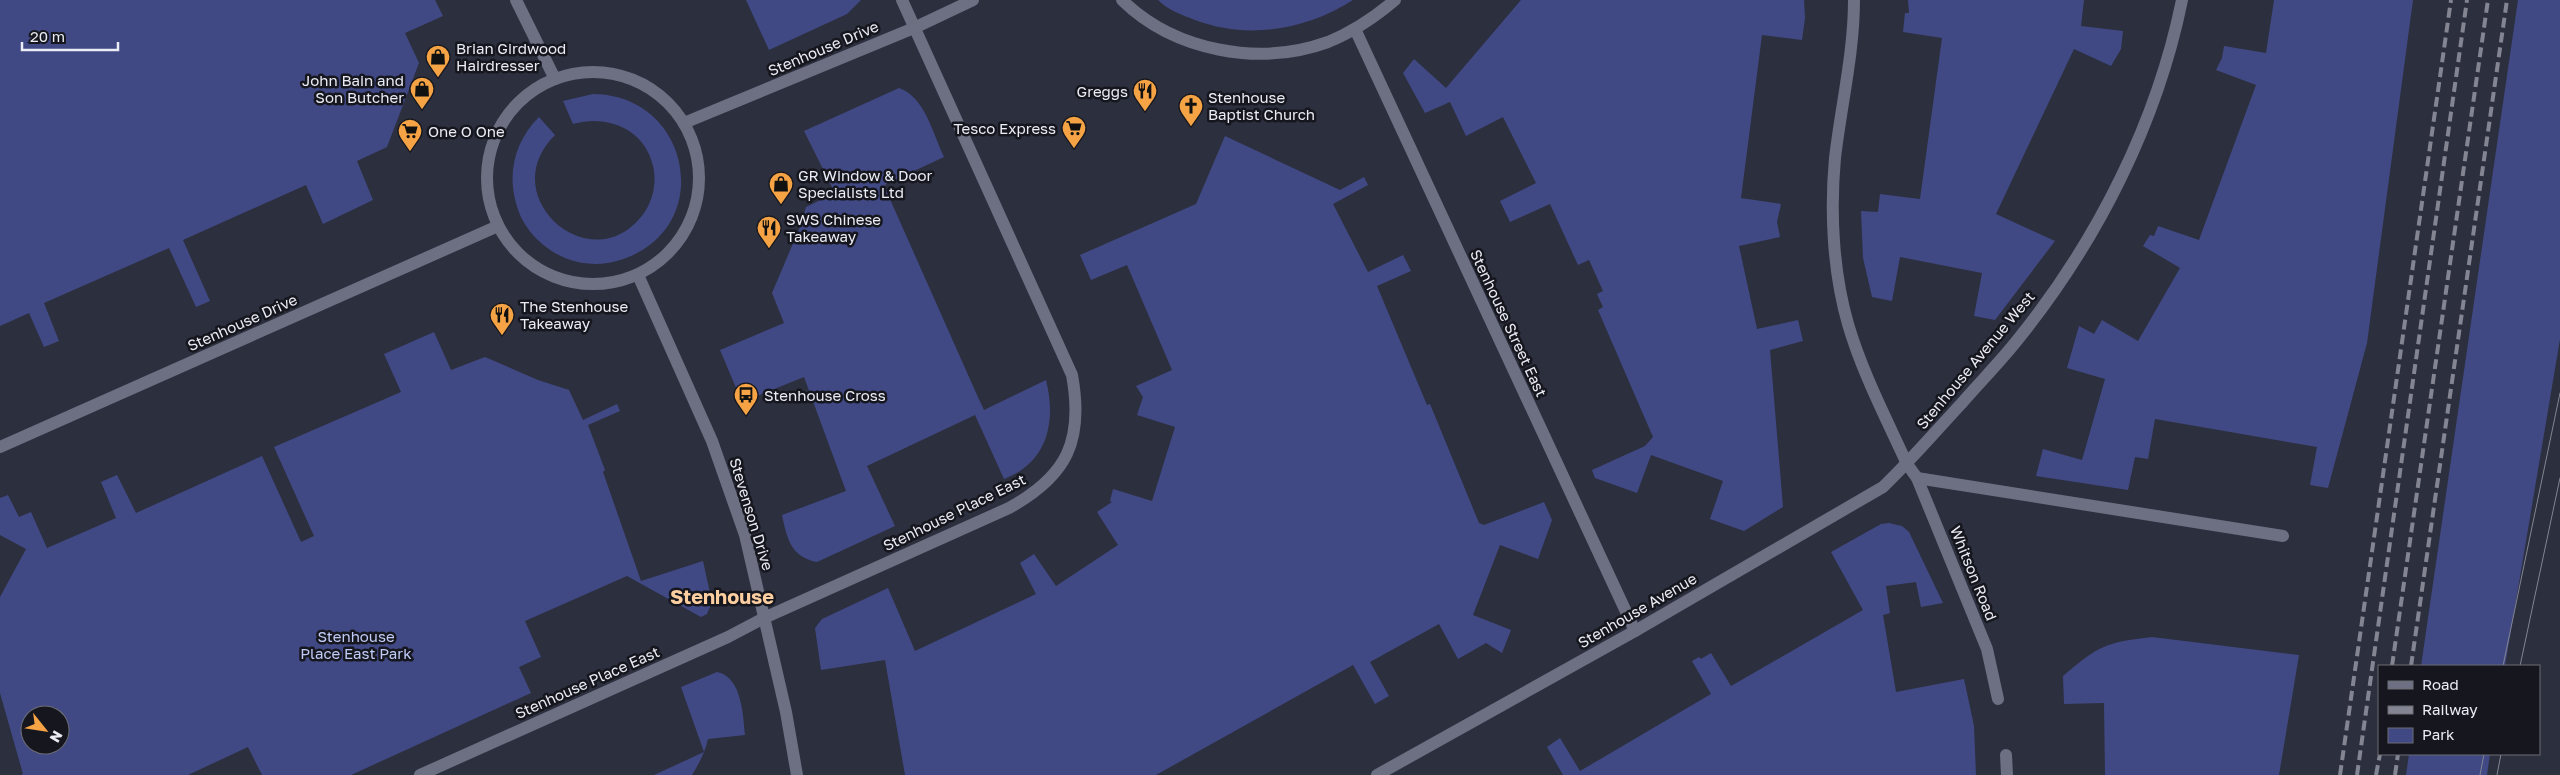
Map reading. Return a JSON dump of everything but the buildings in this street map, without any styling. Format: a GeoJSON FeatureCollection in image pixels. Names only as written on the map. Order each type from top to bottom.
{"type":"FeatureCollection","features":[{"type":"Feature","properties":{"kind":"street"},"geometry":{"type":"LineString","coordinates":[[516,0],[555,79]]}},
{"type":"Feature","properties":{"kind":"street","name":"Stenhouse Place East"},"geometry":{"type":"LineString","coordinates":[[420,775],[728,637],[764,618],[1032,495],[1049,481],[1066,457],[1075,432],[1077,400],[1072,375],[902,0]]}},
{"type":"Feature","properties":{"kind":"street","name":"Stenhouse Drive"},"geometry":{"type":"LineString","coordinates":[[684,123],[914,28],[973,0]]}},
{"type":"Feature","properties":{"kind":"street"},"geometry":{"type":"LineString","coordinates":[[1122,0],[1146,19],[1166,31],[1188,41],[1234,52],[1281,52],[1328,42],[1355,29],[1395,0]]}},
{"type":"Feature","properties":{"kind":"street","name":"Whitson Road"},"geometry":{"type":"LineString","coordinates":[[1854,0],[1850,53],[1835,158],[1834,240],[1848,323],[1862,362],[1906,464],[1917,478],[1987,649],[1998,699]]}},
{"type":"Feature","properties":{"kind":"street","name":"Stenhouse Avenue West"},"geometry":{"type":"LineString","coordinates":[[1906,464],[2018,339],[2056,288],[2088,239],[2118,182],[2162,80],[2182,0]]}},
{"type":"Feature","properties":{"kind":"street","name":"Stenhouse Street East"},"geometry":{"type":"LineString","coordinates":[[1355,29],[1634,631]]}},
{"type":"Feature","properties":{"kind":"street"},"geometry":{"type":"LineString","coordinates":[[596,72],[617,74],[637,81],[656,92],[672,106],[684,123],[693,141],[698,170],[697,199],[692,218],[683,236],[656,265],[622,281],[585,285],[550,276],[520,255],[498,226],[487,192],[489,157],[494,140],[512,110],[524,97],[555,79],[575,74],[596,72]]}},
{"type":"Feature","properties":{"kind":"street","name":"Stenhouse Drive"},"geometry":{"type":"LineString","coordinates":[[0,447],[498,226]]}},
{"type":"Feature","properties":{"kind":"street","name":"Stevenson Drive"},"geometry":{"type":"LineString","coordinates":[[638,274],[712,441],[744,535],[786,712],[797,775]]}},
{"type":"Feature","properties":{"kind":"street","name":"Stenhouse Avenue"},"geometry":{"type":"LineString","coordinates":[[1377,775],[1634,631],[1883,487],[1906,464]]}},
{"type":"Feature","properties":{"kind":"street"},"geometry":{"type":"LineString","coordinates":[[1917,478],[2283,536]]}},
{"type":"Feature","properties":{"kind":"street"},"geometry":{"type":"LineString","coordinates":[[2006,755],[2007,775]]}},
{"type":"Feature","properties":{"kind":"green space"},"geometry":{"type":"Polygon","coordinates":[[[0,0],[435,0],[443,16],[405,33],[419,63],[387,147],[357,161],[373,200],[323,224],[306,185],[183,240],[210,301],[196,307],[169,248],[44,303],[59,341],[44,347],[29,313],[0,326],[0,0]]]}},
{"type":"Feature","properties":{"kind":"green space"},"geometry":{"type":"Polygon","coordinates":[[[746,0],[861,0],[847,14],[769,50],[746,0]]]}},
{"type":"Feature","properties":{"kind":"green space"},"geometry":{"type":"Polygon","coordinates":[[[1158,0],[1353,0],[1316,19],[1296,25],[1276,29],[1235,30],[1195,20],[1180,14],[1158,0]]]}},
{"type":"Feature","properties":{"kind":"green space"},"geometry":{"type":"Polygon","coordinates":[[[1521,0],[1804,0],[1805,18],[1802,40],[1762,35],[1741,198],[1781,204],[1777,222],[1780,237],[1739,246],[1757,329],[1798,320],[1803,341],[1770,350],[1783,507],[1744,531],[1710,519],[1723,481],[1651,455],[1637,493],[1595,478],[1592,470],[1645,446],[1653,437],[1598,310],[1603,307],[1597,294],[1603,291],[1589,260],[1578,265],[1550,204],[1510,222],[1500,201],[1536,183],[1503,117],[1466,136],[1450,102],[1425,113],[1403,73],[1414,59],[1446,88],[1521,0]]]}},
{"type":"Feature","properties":{"kind":"green space"},"geometry":{"type":"Polygon","coordinates":[[[1908,0],[2084,0],[2081,26],[2123,31],[2121,49],[2111,66],[2074,49],[1996,214],[2055,241],[1995,320],[1974,316],[1982,273],[1900,257],[1892,301],[1872,297],[1863,258],[1861,211],[1878,212],[1880,194],[1920,199],[1942,38],[1903,32],[1905,13],[1909,13],[1908,0]]]}},
{"type":"Feature","properties":{"kind":"green space"},"geometry":{"type":"Polygon","coordinates":[[[2274,0],[2413,0],[2367,343],[2328,488],[2310,485],[2317,447],[2155,419],[2148,459],[2135,457],[2128,490],[2036,476],[2043,449],[2082,460],[2105,379],[2067,368],[2079,326],[2094,334],[2102,320],[2138,341],[2180,268],[2143,246],[2150,235],[2154,236],[2158,226],[2199,240],[2256,85],[2216,70],[2222,58],[2224,46],[2266,53],[2274,0]]]}},
{"type":"Feature","properties":{"kind":"green space"},"geometry":{"type":"Polygon","coordinates":[[[2518,0],[2560,0],[2560,339],[2505,665],[2421,665],[2518,0]]]}},
{"type":"Feature","properties":{"kind":"green space"},"geometry":{"type":"Polygon","coordinates":[[[899,88],[915,99],[922,108],[944,157],[886,184],[885,188],[977,395],[984,410],[1046,380],[1049,395],[1049,424],[1046,438],[1040,451],[1031,462],[1019,472],[1004,479],[975,415],[867,466],[895,526],[817,562],[801,556],[792,546],[788,539],[782,515],[846,491],[804,377],[742,402],[720,350],[784,323],[772,293],[800,227],[806,207],[835,193],[804,131],[899,88]]]}},
{"type":"Feature","properties":{"kind":"green space"},"geometry":{"type":"Polygon","coordinates":[[[593,94],[627,100],[653,116],[671,139],[680,167],[680,195],[670,222],[651,245],[620,260],[599,264],[565,258],[548,249],[534,236],[523,221],[513,191],[513,168],[519,146],[524,136],[539,117],[555,135],[539,159],[535,183],[542,206],[557,224],[577,236],[600,239],[623,233],[644,213],[652,197],[655,178],[649,153],[642,142],[623,127],[611,123],[586,121],[573,124],[563,101],[593,94]]]}},
{"type":"Feature","properties":{"kind":"green space"},"geometry":{"type":"Polygon","coordinates":[[[1225,136],[1340,190],[1364,177],[1368,185],[1333,204],[1368,272],[1403,255],[1411,271],[1377,286],[1427,405],[1430,404],[1479,523],[1484,525],[1544,502],[1552,520],[1538,559],[1500,545],[1473,615],[1511,630],[1502,653],[1486,643],[1458,659],[1439,624],[1370,662],[1389,696],[1375,704],[1353,665],[1156,775],[905,775],[885,660],[821,670],[815,628],[822,619],[888,588],[915,651],[1036,594],[1020,563],[1034,554],[1056,586],[1118,545],[1097,512],[1112,502],[1110,501],[1113,489],[1152,501],[1175,427],[1137,415],[1143,397],[1136,386],[1172,370],[1127,265],[1091,280],[1080,255],[1196,204],[1225,136]]]}},
{"type":"Feature","properties":{"kind":"green space","name":"Stenhouse Place East Park"},"geometry":{"type":"Polygon","coordinates":[[[434,332],[451,370],[485,357],[538,380],[569,390],[583,420],[617,404],[620,411],[588,425],[605,470],[603,472],[641,581],[703,561],[712,602],[707,614],[701,617],[627,576],[525,621],[541,657],[519,667],[531,693],[351,775],[262,775],[248,747],[188,775],[21,775],[23,774],[0,693],[0,597],[26,549],[0,535],[0,498],[8,495],[19,517],[31,512],[47,548],[116,518],[101,482],[117,475],[136,513],[262,456],[301,542],[314,536],[274,447],[401,392],[384,354],[434,332]]]}},
{"type":"Feature","properties":{"kind":"green space"},"geometry":{"type":"Polygon","coordinates":[[[1889,523],[1902,526],[1909,532],[1943,603],[1921,607],[1916,582],[1886,586],[1890,613],[1883,615],[1896,692],[1964,679],[1974,726],[1976,775],[1563,775],[1547,747],[1560,738],[1580,771],[1711,694],[1692,661],[1699,657],[1701,659],[1711,653],[1731,686],[1863,610],[1831,552],[1881,524],[1889,523]]]}},
{"type":"Feature","properties":{"kind":"green space"},"geometry":{"type":"Polygon","coordinates":[[[2152,637],[2299,655],[2279,775],[2105,775],[2104,703],[2064,704],[2063,676],[2085,658],[2103,647],[2124,641],[2152,637]]]}},
{"type":"Feature","properties":{"kind":"green space"},"geometry":{"type":"Polygon","coordinates":[[[717,672],[725,675],[732,681],[740,698],[745,735],[708,739],[704,752],[681,687],[717,672]]]}},
{"type":"Feature","properties":{"kind":"green space"},"geometry":{"type":"Polygon","coordinates":[[[704,752],[692,775],[654,775],[704,752]]]}},
{"type":"Feature","properties":{"kind":"green space"},"geometry":{"type":"Polygon","coordinates":[[[2409,755],[2490,755],[2487,775],[2406,775],[2409,755]]]}},
{"type":"Feature","properties":{"kind":"tram line"},"geometry":{"type":"LineString","coordinates":[[2503,665],[2560,393]]}},
{"type":"Feature","properties":{"kind":"tram line"},"geometry":{"type":"LineString","coordinates":[[2520,665],[2560,478]]}},
{"type":"Feature","properties":{"kind":"tram line"},"geometry":{"type":"LineString","coordinates":[[2480,775],[2484,755]]}},
{"type":"Feature","properties":{"kind":"tram line"},"geometry":{"type":"LineString","coordinates":[[2497,775],[2501,755]]}},
{"type":"Feature","properties":{"kind":"railway"},"geometry":{"type":"LineString","coordinates":[[2340,775],[2451,0]]}},
{"type":"Feature","properties":{"kind":"railway"},"geometry":{"type":"LineString","coordinates":[[2357,775],[2467,0]]}},
{"type":"Feature","properties":{"kind":"railway"},"geometry":{"type":"LineString","coordinates":[[2392,665],[2488,0]]}},
{"type":"Feature","properties":{"kind":"railway"},"geometry":{"type":"LineString","coordinates":[[2411,665],[2507,0]]}},
{"type":"Feature","properties":{"kind":"railway"},"geometry":{"type":"LineString","coordinates":[[2376,775],[2380,755]]}},
{"type":"Feature","properties":{"kind":"railway"},"geometry":{"type":"LineString","coordinates":[[2395,775],[2398,755]]}},
{"type":"Feature","properties":{"kind":"place","name":"Brian Girdwood Hairdresser"},"geometry":{"type":"Point","coordinates":[438,78]}},
{"type":"Feature","properties":{"kind":"place","name":"John Bain and Son Butcher"},"geometry":{"type":"Point","coordinates":[422,110]}},
{"type":"Feature","properties":{"kind":"place","name":"Greggs"},"geometry":{"type":"Point","coordinates":[1145,112]}},
{"type":"Feature","properties":{"kind":"place","name":"Stenhouse Baptist Church"},"geometry":{"type":"Point","coordinates":[1191,127]}},
{"type":"Feature","properties":{"kind":"place","name":"Tesco Express"},"geometry":{"type":"Point","coordinates":[1074,149]}},
{"type":"Feature","properties":{"kind":"place","name":"One O One"},"geometry":{"type":"Point","coordinates":[410,152]}},
{"type":"Feature","properties":{"kind":"place","name":"GR Window & Door Specialists Ltd"},"geometry":{"type":"Point","coordinates":[781,205]}},
{"type":"Feature","properties":{"kind":"place","name":"SWS Chinese Takeaway"},"geometry":{"type":"Point","coordinates":[769,249]}},
{"type":"Feature","properties":{"kind":"place","name":"The Stenhouse Takeaway"},"geometry":{"type":"Point","coordinates":[502,336]}},
{"type":"Feature","properties":{"kind":"place","name":"Stenhouse Cross"},"geometry":{"type":"Point","coordinates":[746,416]}},
{"type":"Feature","properties":{"kind":"district","name":"Stenhouse"},"geometry":{"type":"Point","coordinates":[722,596]}}]}
